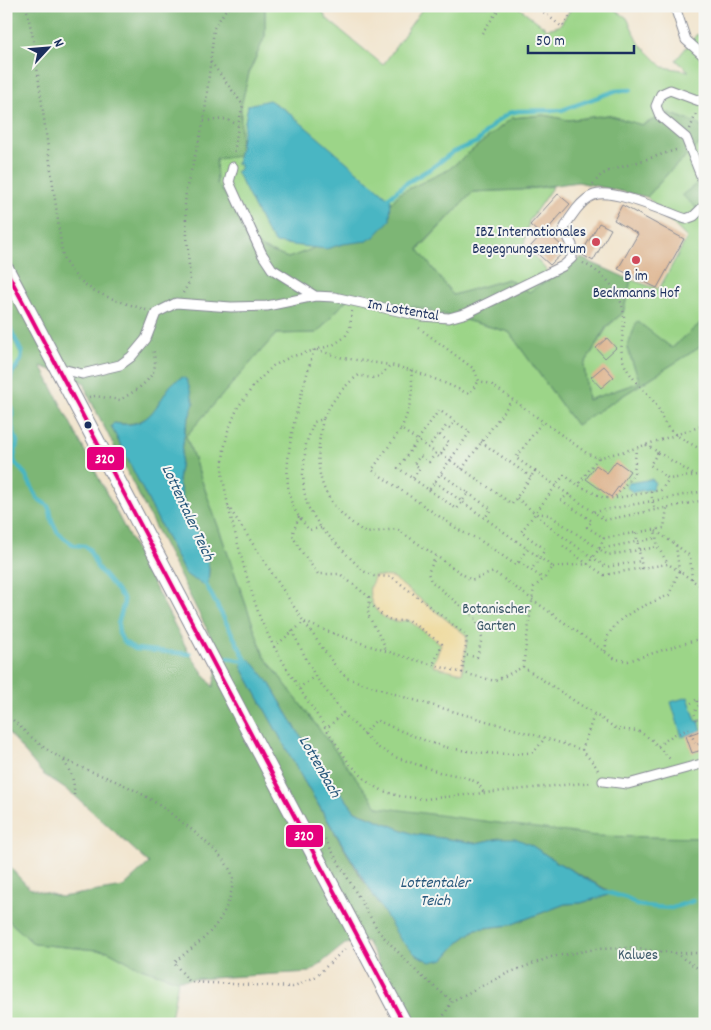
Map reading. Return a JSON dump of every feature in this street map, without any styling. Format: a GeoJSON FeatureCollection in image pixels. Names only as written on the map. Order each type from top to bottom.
{"type":"FeatureCollection","features":[{"type":"Feature","properties":{"kind":"street"},"geometry":{"type":"LineString","coordinates":[[6,270],[404,1024]]}},
{"type":"Feature","properties":{"kind":"lane"},"geometry":{"type":"LineString","coordinates":[[676,10],[686,40],[705,57]]}},
{"type":"Feature","properties":{"kind":"lane"},"geometry":{"type":"LineString","coordinates":[[705,103],[670,90],[661,94],[656,106],[660,116],[686,138],[705,186]]}},
{"type":"Feature","properties":{"kind":"lane"},"geometry":{"type":"LineString","coordinates":[[233,167],[229,182],[262,254],[272,269],[315,296]]}},
{"type":"Feature","properties":{"kind":"lane"},"geometry":{"type":"LineString","coordinates":[[572,258],[572,245],[564,229],[571,215],[594,195],[612,194],[686,219],[694,216],[705,205]]}},
{"type":"Feature","properties":{"kind":"lane","name":"Im Lottental"},"geometry":{"type":"LineString","coordinates":[[176,303],[230,308],[267,306],[315,296],[334,297],[421,316],[449,318],[467,313],[529,283],[563,266],[572,258]]}},
{"type":"Feature","properties":{"kind":"lane"},"geometry":{"type":"LineString","coordinates":[[58,368],[82,374],[120,365],[132,357],[146,339],[156,313],[176,303]]}},
{"type":"Feature","properties":{"kind":"lane"},"geometry":{"type":"LineString","coordinates":[[603,780],[628,784],[705,763]]}},
{"type":"Feature","properties":{"kind":"path"},"geometry":{"type":"LineString","coordinates":[[26,6],[33,38],[63,258],[71,272],[84,285],[103,295],[135,306]]}},
{"type":"Feature","properties":{"kind":"path"},"geometry":{"type":"LineString","coordinates":[[176,303],[190,281],[185,206],[186,190],[204,121],[214,28],[225,11],[232,6]]}},
{"type":"Feature","properties":{"kind":"path"},"geometry":{"type":"LineString","coordinates":[[482,33],[500,6]]}},
{"type":"Feature","properties":{"kind":"path"},"geometry":{"type":"LineString","coordinates":[[536,6],[562,27],[577,6]]}},
{"type":"Feature","properties":{"kind":"path"},"geometry":{"type":"LineString","coordinates":[[210,61],[243,104],[238,125],[233,167]]}},
{"type":"Feature","properties":{"kind":"path"},"geometry":{"type":"LineString","coordinates":[[204,121],[226,119],[238,125]]}},
{"type":"Feature","properties":{"kind":"path"},"geometry":{"type":"LineString","coordinates":[[593,183],[601,175],[609,171],[689,146]]}},
{"type":"Feature","properties":{"kind":"path"},"geometry":{"type":"LineString","coordinates":[[572,258],[596,269],[610,282],[619,296],[624,319],[622,346],[624,362],[631,376],[657,405],[668,429],[705,452]]}},
{"type":"Feature","properties":{"kind":"path"},"geometry":{"type":"LineString","coordinates":[[228,506],[304,622],[336,667],[347,678],[407,698],[582,750],[595,765],[603,780],[424,798],[399,796],[383,791],[368,782],[349,763],[274,647],[260,618],[245,571],[228,506],[222,472],[228,431],[238,407],[255,384],[273,366],[290,357],[333,345],[345,337],[350,328],[353,302]]}},
{"type":"Feature","properties":{"kind":"path"},"geometry":{"type":"LineString","coordinates":[[421,329],[474,369],[479,381]]}},
{"type":"Feature","properties":{"kind":"path"},"geometry":{"type":"LineString","coordinates":[[314,349],[343,358],[411,370],[433,377],[470,394],[479,381]]}},
{"type":"Feature","properties":{"kind":"path"},"geometry":{"type":"LineString","coordinates":[[314,349],[296,416],[288,462],[292,504],[298,517],[309,530],[320,528]]}},
{"type":"Feature","properties":{"kind":"path"},"geometry":{"type":"LineString","coordinates":[[95,396],[120,400],[148,380],[155,365]]}},
{"type":"Feature","properties":{"kind":"path"},"geometry":{"type":"LineString","coordinates":[[390,365],[381,376],[372,379],[359,376],[349,382],[330,406],[323,419],[317,464],[322,484],[335,507],[351,523],[366,534],[397,529],[471,580],[494,572],[616,659],[628,661],[705,638]]}},
{"type":"Feature","properties":{"kind":"path"},"geometry":{"type":"LineString","coordinates":[[411,370],[413,383],[412,399],[408,413],[401,430],[372,470],[462,532],[478,539],[516,565],[527,549]]}},
{"type":"Feature","properties":{"kind":"path"},"geometry":{"type":"LineString","coordinates":[[479,381],[491,384],[588,454],[598,458],[636,448],[705,425]]}},
{"type":"Feature","properties":{"kind":"path"},"geometry":{"type":"LineString","coordinates":[[462,469],[512,400]]}},
{"type":"Feature","properties":{"kind":"path"},"geometry":{"type":"LineString","coordinates":[[430,490],[470,432],[439,410],[398,468],[457,509],[468,494]]}},
{"type":"Feature","properties":{"kind":"path"},"geometry":{"type":"LineString","coordinates":[[323,419],[314,422],[306,444],[303,474],[304,491],[308,507],[320,528],[363,570],[374,576],[392,577],[466,636],[462,673]]}},
{"type":"Feature","properties":{"kind":"path"},"geometry":{"type":"LineString","coordinates":[[428,448],[438,434],[440,435],[446,426],[450,428],[454,421]]}},
{"type":"Feature","properties":{"kind":"path"},"geometry":{"type":"LineString","coordinates":[[542,422],[516,458],[605,520],[705,500]]}},
{"type":"Feature","properties":{"kind":"path"},"geometry":{"type":"LineString","coordinates":[[401,430],[436,453],[438,457],[449,442],[440,435]]}},
{"type":"Feature","properties":{"kind":"path"},"geometry":{"type":"LineString","coordinates":[[481,442],[531,477]]}},
{"type":"Feature","properties":{"kind":"path"},"geometry":{"type":"LineString","coordinates":[[645,445],[695,475]]}},
{"type":"Feature","properties":{"kind":"path"},"geometry":{"type":"LineString","coordinates":[[614,498],[634,474],[636,448]]}},
{"type":"Feature","properties":{"kind":"path"},"geometry":{"type":"LineString","coordinates":[[658,452],[650,464],[669,479]]}},
{"type":"Feature","properties":{"kind":"path"},"geometry":{"type":"LineString","coordinates":[[413,478],[420,468],[414,464],[420,456],[429,462],[435,454]]}},
{"type":"Feature","properties":{"kind":"path"},"geometry":{"type":"LineString","coordinates":[[441,454],[512,504],[535,471]]}},
{"type":"Feature","properties":{"kind":"path"},"geometry":{"type":"LineString","coordinates":[[578,485],[598,458]]}},
{"type":"Feature","properties":{"kind":"path"},"geometry":{"type":"LineString","coordinates":[[441,474],[491,509],[485,518]]}},
{"type":"Feature","properties":{"kind":"path"},"geometry":{"type":"LineString","coordinates":[[531,570],[545,549],[521,532],[564,475],[578,485],[604,498],[614,498],[661,490],[669,479],[705,474]]}},
{"type":"Feature","properties":{"kind":"path"},"geometry":{"type":"LineString","coordinates":[[435,482],[553,567],[588,564]]}},
{"type":"Feature","properties":{"kind":"path"},"geometry":{"type":"LineString","coordinates":[[651,491],[654,510]]}},
{"type":"Feature","properties":{"kind":"path"},"geometry":{"type":"LineString","coordinates":[[594,512],[705,491]]}},
{"type":"Feature","properties":{"kind":"path"},"geometry":{"type":"LineString","coordinates":[[569,494],[562,500],[592,521],[587,527],[604,538],[664,528],[667,508]]}},
{"type":"Feature","properties":{"kind":"path"},"geometry":{"type":"LineString","coordinates":[[517,498],[552,529],[606,567],[641,561]]}},
{"type":"Feature","properties":{"kind":"path"},"geometry":{"type":"LineString","coordinates":[[535,513],[550,515],[608,555],[658,547]]}},
{"type":"Feature","properties":{"kind":"path"},"geometry":{"type":"LineString","coordinates":[[298,517],[292,534],[318,574],[340,574],[370,597],[368,615],[384,644],[384,651]]}},
{"type":"Feature","properties":{"kind":"path"},"geometry":{"type":"LineString","coordinates":[[655,530],[658,547],[668,564],[705,589]]}},
{"type":"Feature","properties":{"kind":"path"},"geometry":{"type":"LineString","coordinates":[[655,530],[690,556],[692,580]]}},
{"type":"Feature","properties":{"kind":"path"},"geometry":{"type":"LineString","coordinates":[[636,533],[642,568]]}},
{"type":"Feature","properties":{"kind":"path"},"geometry":{"type":"LineString","coordinates":[[588,564],[599,549],[604,538]]}},
{"type":"Feature","properties":{"kind":"path"},"geometry":{"type":"LineString","coordinates":[[599,549],[656,538]]}},
{"type":"Feature","properties":{"kind":"path"},"geometry":{"type":"LineString","coordinates":[[605,652],[607,637],[619,622],[631,612],[669,595],[679,571],[676,545]]}},
{"type":"Feature","properties":{"kind":"path"},"geometry":{"type":"LineString","coordinates":[[562,546],[604,575],[668,564]]}},
{"type":"Feature","properties":{"kind":"path"},"geometry":{"type":"LineString","coordinates":[[705,552],[705,557]]}},
{"type":"Feature","properties":{"kind":"path"},"geometry":{"type":"LineString","coordinates":[[436,556],[428,573],[431,581],[476,619],[482,638],[477,657],[464,655]]}},
{"type":"Feature","properties":{"kind":"path"},"geometry":{"type":"LineString","coordinates":[[518,561],[544,580]]}},
{"type":"Feature","properties":{"kind":"path"},"geometry":{"type":"LineString","coordinates":[[523,667],[534,588],[544,580],[553,567]]}},
{"type":"Feature","properties":{"kind":"path"},"geometry":{"type":"LineString","coordinates":[[369,602],[386,619],[397,622],[408,620],[442,644],[433,666]]}},
{"type":"Feature","properties":{"kind":"path"},"geometry":{"type":"LineString","coordinates":[[274,647],[304,622]]}},
{"type":"Feature","properties":{"kind":"path"},"geometry":{"type":"LineString","coordinates":[[304,622],[351,641],[433,666],[495,681],[523,667]]}},
{"type":"Feature","properties":{"kind":"path"},"geometry":{"type":"LineString","coordinates":[[292,631],[315,676],[343,713],[377,747],[395,757],[439,772],[465,777],[478,783],[484,792]]}},
{"type":"Feature","properties":{"kind":"path"},"geometry":{"type":"LineString","coordinates":[[523,667],[617,729],[638,731],[651,739],[680,771]]}},
{"type":"Feature","properties":{"kind":"path"},"geometry":{"type":"LineString","coordinates":[[299,688],[315,676]]}},
{"type":"Feature","properties":{"kind":"path"},"geometry":{"type":"LineString","coordinates":[[691,703],[697,699],[705,699]]}},
{"type":"Feature","properties":{"kind":"path"},"geometry":{"type":"LineString","coordinates":[[697,699],[699,705],[694,713],[697,720],[701,720],[705,732]]}},
{"type":"Feature","properties":{"kind":"path"},"geometry":{"type":"LineString","coordinates":[[6,713],[30,737],[64,760],[140,792],[167,810],[199,835],[228,864],[234,877],[231,894],[224,912],[208,934],[174,963],[190,982],[292,987],[315,977],[358,938]]}},
{"type":"Feature","properties":{"kind":"path"},"geometry":{"type":"LineString","coordinates":[[326,729],[343,713]]}},
{"type":"Feature","properties":{"kind":"path"},"geometry":{"type":"LineString","coordinates":[[582,750],[594,715]]}},
{"type":"Feature","properties":{"kind":"path"},"geometry":{"type":"LineString","coordinates":[[364,734],[376,720],[418,738],[446,747],[513,755],[534,752],[545,738]]}},
{"type":"Feature","properties":{"kind":"path"},"geometry":{"type":"LineString","coordinates":[[658,746],[680,732],[689,729],[696,745],[705,742]]}},
{"type":"Feature","properties":{"kind":"path"},"geometry":{"type":"LineString","coordinates":[[64,760],[72,776],[74,795]]}},
{"type":"Feature","properties":{"kind":"path"},"geometry":{"type":"LineString","coordinates":[[322,834],[379,932],[419,974],[452,1002]]}},
{"type":"Feature","properties":{"kind":"path"},"geometry":{"type":"LineString","coordinates":[[701,902],[705,940]]}},
{"type":"Feature","properties":{"kind":"path"},"geometry":{"type":"LineString","coordinates":[[439,1024],[452,1002],[508,973],[551,957],[596,950],[629,948],[674,953],[705,953]]}},
{"type":"Feature","properties":{"kind":"path"},"geometry":{"type":"LineString","coordinates":[[674,953],[705,973]]}},
{"type":"Feature","properties":{"kind":"green space","name":"Kalwes"},"geometry":{"type":"Polygon","coordinates":[[[6,6],[265,6],[265,36],[249,73],[241,106],[240,156],[216,159],[217,184],[234,206],[243,231],[262,248],[288,258],[315,248],[363,236],[400,193],[448,170],[512,118],[544,115],[568,120],[608,115],[642,125],[669,113],[696,123],[705,130],[705,139],[670,171],[647,197],[578,182],[520,190],[473,192],[418,249],[453,295],[508,279],[529,292],[581,258],[631,280],[623,313],[607,326],[584,365],[588,400],[640,382],[627,348],[637,321],[672,348],[705,319],[705,344],[576,425],[509,332],[421,308],[349,297],[317,333],[276,334],[186,436],[264,656],[378,807],[597,836],[705,838],[705,1024],[410,1024],[367,941],[345,944],[310,972],[178,980],[138,967],[108,951],[34,944],[6,918],[6,863],[29,888],[61,897],[123,887],[149,863],[74,795],[43,774],[6,730],[6,382],[18,369],[23,359],[6,326],[6,6]],[[41,366],[189,653],[213,687],[220,655],[87,393],[85,383],[41,366]],[[171,385],[162,402],[150,416],[133,423],[114,423],[111,426],[184,572],[208,584],[209,569],[205,548],[200,534],[188,517],[178,481],[185,429],[194,403],[171,385]],[[241,666],[304,781],[364,882],[444,959],[460,941],[476,929],[510,925],[565,904],[581,903],[608,895],[611,892],[555,861],[531,845],[500,838],[476,843],[413,834],[355,811],[327,775],[298,732],[270,684],[241,666]]]}},
{"type":"Feature","properties":{"kind":"green space"},"geometry":{"type":"Polygon","coordinates":[[[265,6],[320,6],[326,18],[383,65],[424,6],[517,6],[547,29],[559,26],[573,6],[610,6],[627,18],[639,43],[663,67],[689,71],[676,60],[697,34],[705,40],[705,130],[696,123],[669,113],[642,125],[608,115],[568,120],[544,115],[512,118],[448,170],[400,193],[363,236],[315,248],[288,258],[262,248],[243,231],[234,206],[217,185],[216,159],[240,155],[241,106],[249,73],[265,36],[265,6]]]}},
{"type":"Feature","properties":{"kind":"green space"},"geometry":{"type":"Polygon","coordinates":[[[705,139],[703,215],[705,215],[705,319],[672,348],[637,322],[627,348],[640,382],[588,400],[584,365],[608,326],[623,313],[631,280],[659,289],[687,238],[647,197],[670,171],[705,139]]]}},
{"type":"Feature","properties":{"kind":"green space"},"geometry":{"type":"Polygon","coordinates":[[[705,177],[705,215],[704,215],[682,195],[705,177]]]}},
{"type":"Feature","properties":{"kind":"green space"},"geometry":{"type":"Polygon","coordinates":[[[553,186],[529,221],[524,245],[554,279],[529,292],[508,279],[453,295],[418,250],[473,192],[520,190],[553,186]]]}},
{"type":"Feature","properties":{"kind":"green space","name":"Botanischer Garten"},"geometry":{"type":"Polygon","coordinates":[[[349,297],[421,308],[509,332],[576,425],[705,344],[705,838],[504,835],[378,807],[264,656],[186,436],[276,334],[317,333],[349,297]]]}},
{"type":"Feature","properties":{"kind":"green space"},"geometry":{"type":"Polygon","coordinates":[[[6,326],[24,359],[6,382],[6,326]]]}},
{"type":"Feature","properties":{"kind":"green space"},"geometry":{"type":"Polygon","coordinates":[[[6,918],[34,944],[108,951],[138,967],[178,980],[170,1024],[6,1024],[6,918]]]}},
{"type":"Feature","properties":{"kind":"sand"},"geometry":{"type":"Polygon","coordinates":[[[374,576],[392,577],[466,635],[467,640],[462,673],[433,666],[441,644],[408,620],[390,620],[376,610],[370,593],[374,576]]]}},
{"type":"Feature","properties":{"kind":"water"},"geometry":{"type":"Polygon","coordinates":[[[269,100],[287,111],[391,200],[390,220],[374,237],[367,241],[343,244],[326,249],[276,243],[268,234],[236,171],[240,170],[240,164],[237,164],[248,105],[269,100]]]}},
{"type":"Feature","properties":{"kind":"water","name":"Lottentaler Teich"},"geometry":{"type":"Polygon","coordinates":[[[183,377],[187,380],[194,403],[185,429],[178,481],[188,517],[200,534],[205,548],[209,569],[208,584],[205,586],[184,572],[111,426],[114,423],[135,423],[149,416],[171,385],[183,377]]]}},
{"type":"Feature","properties":{"kind":"water"},"geometry":{"type":"Polygon","coordinates":[[[652,479],[655,483],[652,489],[633,492],[626,487],[629,483],[652,479]]]}},
{"type":"Feature","properties":{"kind":"water","name":"Lottentaler Teich"},"geometry":{"type":"Polygon","coordinates":[[[246,660],[251,660],[270,684],[298,732],[327,775],[355,811],[413,834],[476,843],[500,838],[515,838],[531,845],[611,893],[581,903],[565,904],[510,925],[476,929],[460,941],[444,959],[430,962],[415,954],[400,939],[304,781],[241,666],[246,660]]]}},
{"type":"Feature","properties":{"kind":"water"},"geometry":{"type":"Polygon","coordinates":[[[688,697],[696,721],[699,721],[704,738],[697,732],[682,737],[671,702],[688,697]]]}},
{"type":"Feature","properties":{"kind":"building"},"geometry":{"type":"Polygon","coordinates":[[[558,194],[570,204],[546,231],[566,250],[550,265],[530,247],[541,235],[530,225],[558,194]]]}},
{"type":"Feature","properties":{"kind":"building"},"geometry":{"type":"Polygon","coordinates":[[[622,205],[684,239],[657,288],[618,269],[638,234],[614,220],[622,205]]]}},
{"type":"Feature","properties":{"kind":"building","name":"IBZ Internationales Begegnungszentrum"},"geometry":{"type":"Polygon","coordinates":[[[599,223],[611,229],[593,261],[581,254],[599,223]]]}},
{"type":"Feature","properties":{"kind":"building"},"geometry":{"type":"Polygon","coordinates":[[[607,338],[616,348],[605,358],[596,348],[607,338]]]}},
{"type":"Feature","properties":{"kind":"building"},"geometry":{"type":"Polygon","coordinates":[[[604,366],[614,377],[601,388],[591,377],[604,366]]]}},
{"type":"Feature","properties":{"kind":"building"},"geometry":{"type":"Polygon","coordinates":[[[616,461],[630,471],[611,497],[586,479],[596,465],[607,473],[616,461]]]}},
{"type":"Feature","properties":{"kind":"building"},"geometry":{"type":"Polygon","coordinates":[[[705,729],[705,744],[701,745],[702,750],[692,753],[686,736],[705,729]]]}},
{"type":"Feature","properties":{"kind":"waterway"},"geometry":{"type":"LineString","coordinates":[[385,201],[405,184],[453,152],[477,142],[495,123],[509,113],[562,110],[615,91],[631,90]]}},
{"type":"Feature","properties":{"kind":"waterway","name":"Lottenbach"},"geometry":{"type":"LineString","coordinates":[[6,320],[22,353],[21,360],[12,373],[8,389],[8,398],[12,411],[12,427],[17,442],[15,463],[25,474],[38,499],[47,505],[57,531],[74,545],[85,546],[89,549],[97,567],[123,598],[124,603],[118,624],[119,633],[123,641],[135,649],[190,654]]}},
{"type":"Feature","properties":{"kind":"waterway"},"geometry":{"type":"LineString","coordinates":[[6,462],[15,463]]}},
{"type":"Feature","properties":{"kind":"waterway","name":"Lottentaler Teich"},"geometry":{"type":"LineString","coordinates":[[204,581],[246,660]]}},
{"type":"Feature","properties":{"kind":"waterway","name":"Lottenbach"},"geometry":{"type":"LineString","coordinates":[[227,658],[249,662]]}},
{"type":"Feature","properties":{"kind":"waterway"},"geometry":{"type":"LineString","coordinates":[[606,892],[627,898],[637,905],[654,907],[671,908],[693,901]]}},
{"type":"Feature","properties":{"kind":"transit line","name":"320"},"geometry":{"type":"LineString","coordinates":[[6,270],[404,1024]]}},
{"type":"Feature","properties":{"kind":"place","name":"IBZ Internationales Begegnungszentrum"},"geometry":{"type":"Point","coordinates":[596,242]}},
{"type":"Feature","properties":{"kind":"place","name":"B im Beckmanns Hof"},"geometry":{"type":"Point","coordinates":[636,260]}}]}
